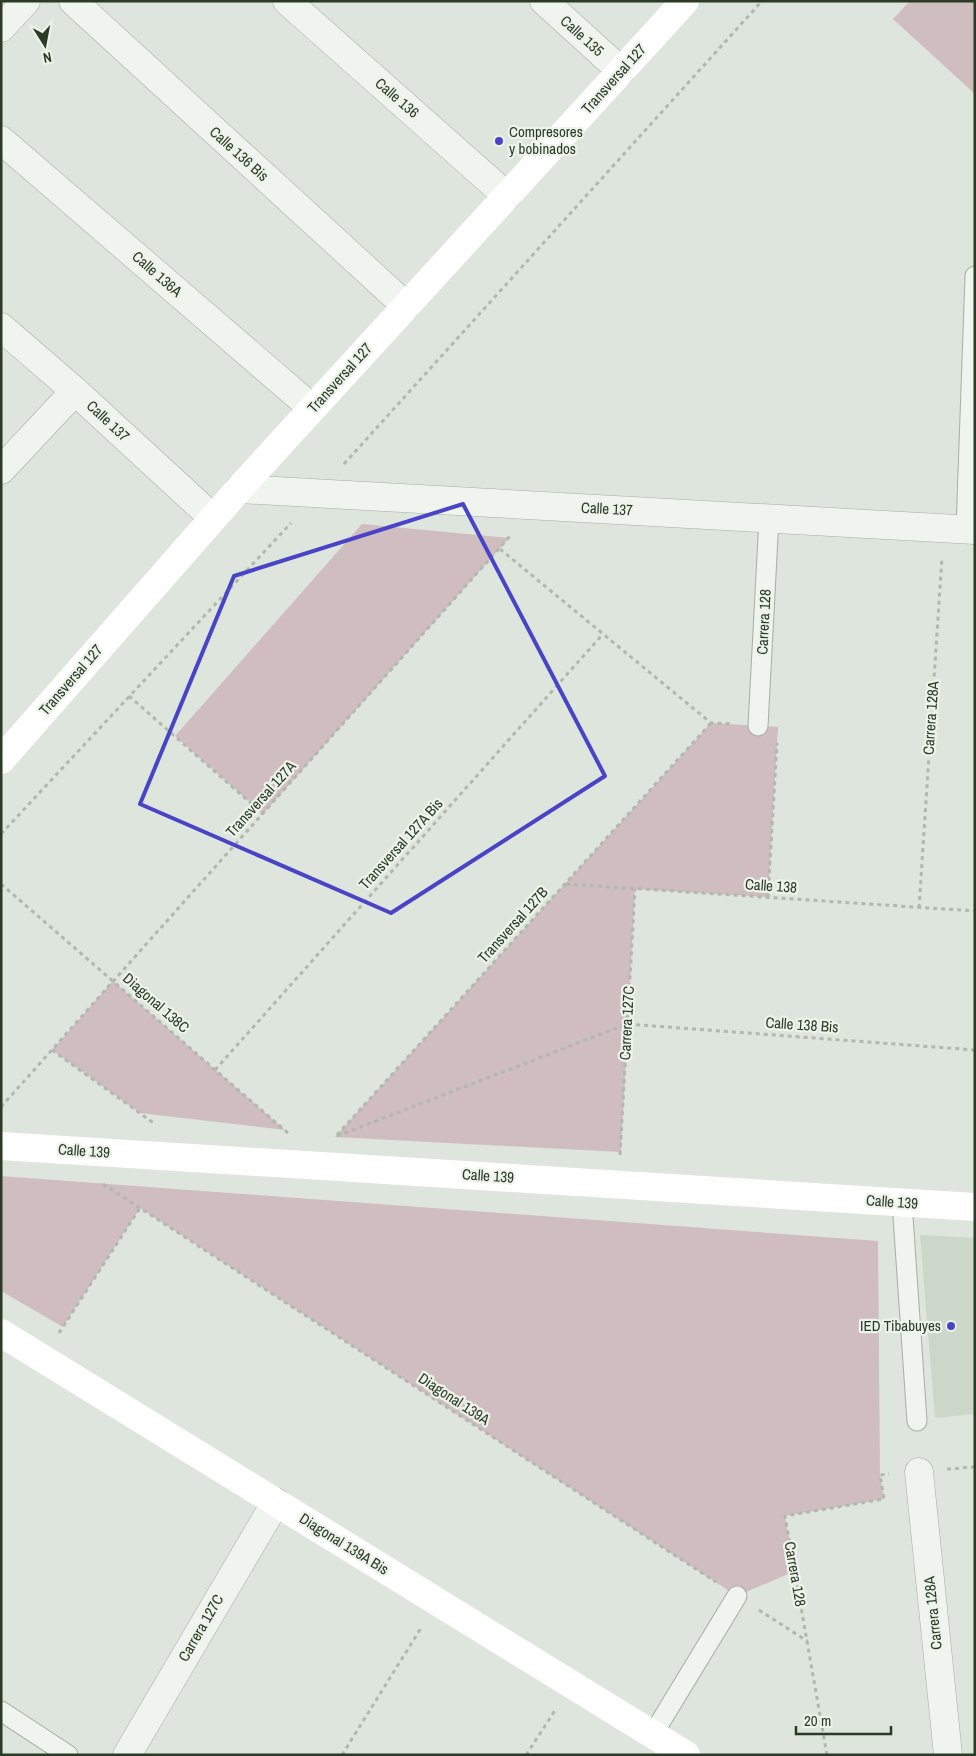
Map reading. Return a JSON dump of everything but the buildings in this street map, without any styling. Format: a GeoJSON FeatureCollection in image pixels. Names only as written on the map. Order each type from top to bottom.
{"type":"FeatureCollection","features":[{"type":"Feature","properties":{"kind":"main road","name":"Transversal 127"},"geometry":{"type":"LineString","coordinates":[[1,760],[238,489],[685,1]]}},
{"type":"Feature","properties":{"kind":"main road","name":"Calle 139"},"geometry":{"type":"LineString","coordinates":[[1,1146],[975,1207]]}},
{"type":"Feature","properties":{"kind":"main road","name":"Diagonal 139A Bis"},"geometry":{"type":"LineString","coordinates":[[1,1332],[686,1755]]}},
{"type":"Feature","properties":{"kind":"street"},"geometry":{"type":"LineString","coordinates":[[1,28],[26,1]]}},
{"type":"Feature","properties":{"kind":"street","name":"Calle 136 Bis"},"geometry":{"type":"LineString","coordinates":[[73,1],[406,306]]}},
{"type":"Feature","properties":{"kind":"street","name":"Calle 136"},"geometry":{"type":"LineString","coordinates":[[287,1],[507,196]]}},
{"type":"Feature","properties":{"kind":"street","name":"Calle 135"},"geometry":{"type":"LineString","coordinates":[[544,1],[621,71]]}},
{"type":"Feature","properties":{"kind":"street","name":"Calle 136A"},"geometry":{"type":"LineString","coordinates":[[1,140],[312,408]]}},
{"type":"Feature","properties":{"kind":"street","name":"Calle 137"},"geometry":{"type":"LineString","coordinates":[[1,327],[75,391],[213,518]]}},
{"type":"Feature","properties":{"kind":"street"},"geometry":{"type":"LineString","coordinates":[[1,470],[75,391]]}},
{"type":"Feature","properties":{"kind":"street","name":"Calle 137"},"geometry":{"type":"LineString","coordinates":[[238,489],[961,529]]}},
{"type":"Feature","properties":{"kind":"street","name":"Carrera 128A"},"geometry":{"type":"LineString","coordinates":[[919,1472],[948,1755]]}},
{"type":"Feature","properties":{"kind":"street","name":"Carrera 127C"},"geometry":{"type":"LineString","coordinates":[[127,1755],[276,1502]]}},
{"type":"Feature","properties":{"kind":"lane"},"geometry":{"type":"LineString","coordinates":[[961,529],[975,276]]}},
{"type":"Feature","properties":{"kind":"lane","name":"Carrera 128"},"geometry":{"type":"LineString","coordinates":[[758,726],[769,518]]}},
{"type":"Feature","properties":{"kind":"lane"},"geometry":{"type":"LineString","coordinates":[[902,1202],[917,1421]]}},
{"type":"Feature","properties":{"kind":"lane"},"geometry":{"type":"LineString","coordinates":[[653,1734],[737,1596]]}},
{"type":"Feature","properties":{"kind":"lane"},"geometry":{"type":"LineString","coordinates":[[1,1711],[68,1755]]}},
{"type":"Feature","properties":{"kind":"path"},"geometry":{"type":"LineString","coordinates":[[1,834],[318,493],[762,1]]}},
{"type":"Feature","properties":{"kind":"path","name":"Transversal 127A"},"geometry":{"type":"LineString","coordinates":[[1,1107],[538,506]]}},
{"type":"Feature","properties":{"kind":"path","name":"Carrera 128A"},"geometry":{"type":"LineString","coordinates":[[919,908],[961,529]]}},
{"type":"Feature","properties":{"kind":"path"},"geometry":{"type":"LineString","coordinates":[[500,549],[603,634]]}},
{"type":"Feature","properties":{"kind":"path","name":"Transversal 127B"},"geometry":{"type":"LineString","coordinates":[[331,1142],[711,723],[603,634]]}},
{"type":"Feature","properties":{"kind":"path","name":"Transversal 127A Bis"},"geometry":{"type":"LineString","coordinates":[[215,1070],[603,634]]}},
{"type":"Feature","properties":{"kind":"path"},"geometry":{"type":"LineString","coordinates":[[129,696],[263,814]]}},
{"type":"Feature","properties":{"kind":"path"},"geometry":{"type":"LineString","coordinates":[[768,897],[778,737]]}},
{"type":"Feature","properties":{"kind":"path","name":"Diagonal 138C"},"geometry":{"type":"LineString","coordinates":[[1,884],[295,1139]]}},
{"type":"Feature","properties":{"kind":"path","name":"Calle 138"},"geometry":{"type":"LineString","coordinates":[[565,884],[975,912]]}},
{"type":"Feature","properties":{"kind":"path","name":"Carrera 127C"},"geometry":{"type":"LineString","coordinates":[[620,1158],[635,888]]}},
{"type":"Feature","properties":{"kind":"path"},"geometry":{"type":"LineString","coordinates":[[336,1137],[627,1024]]}},
{"type":"Feature","properties":{"kind":"path","name":"Calle 138 Bis"},"geometry":{"type":"LineString","coordinates":[[627,1024],[975,1050]]}},
{"type":"Feature","properties":{"kind":"path"},"geometry":{"type":"LineString","coordinates":[[52,1050],[161,1129]]}},
{"type":"Feature","properties":{"kind":"path","name":"Diagonal 139A"},"geometry":{"type":"LineString","coordinates":[[98,1181],[807,1641]]}},
{"type":"Feature","properties":{"kind":"path"},"geometry":{"type":"LineString","coordinates":[[43,1358],[140,1208]]}},
{"type":"Feature","properties":{"kind":"path","name":"Carrera 128"},"geometry":{"type":"LineString","coordinates":[[827,1755],[785,1516],[884,1499],[880,1475]]}},
{"type":"Feature","properties":{"kind":"path"},"geometry":{"type":"LineString","coordinates":[[342,1755],[437,1601]]}},
{"type":"Feature","properties":{"kind":"path"},"geometry":{"type":"LineString","coordinates":[[526,1755],[572,1685]]}},
{"type":"Feature","properties":{"kind":"highlighted area"},"geometry":{"type":"Polygon","coordinates":[[[463,504],[605,776],[391,913],[140,804],[234,576],[463,504]]]}},
{"type":"Feature","properties":{"kind":"shaded area"},"geometry":{"type":"Polygon","coordinates":[[[910,1],[975,1],[975,94],[893,19],[910,1]]]}},
{"type":"Feature","properties":{"kind":"shaded area"},"geometry":{"type":"Polygon","coordinates":[[[362,524],[509,538],[263,814],[175,736],[362,524]]]}},
{"type":"Feature","properties":{"kind":"shaded area"},"geometry":{"type":"Polygon","coordinates":[[[711,723],[778,727],[768,897],[635,889],[621,1152],[335,1137],[711,723]]]}},
{"type":"Feature","properties":{"kind":"shaded area"},"geometry":{"type":"Polygon","coordinates":[[[113,981],[285,1130],[140,1113],[52,1050],[113,981]]]}},
{"type":"Feature","properties":{"kind":"shaded area"},"geometry":{"type":"Polygon","coordinates":[[[1,1176],[878,1241],[880,1475],[884,1499],[785,1516],[795,1571],[737,1596],[140,1208],[63,1327],[1,1291],[1,1176]]]}},
{"type":"Feature","properties":{"kind":"shaded area","name":"IED Tibabuyes"},"geometry":{"type":"Polygon","coordinates":[[[920,1235],[975,1238],[975,1414],[935,1418],[920,1235]]]}},
{"type":"Feature","properties":{"kind":"place","name":"Compresores y bobinados"},"geometry":{"type":"Point","coordinates":[499,141]}},
{"type":"Feature","properties":{"kind":"place","name":"IED Tibabuyes"},"geometry":{"type":"Point","coordinates":[951,1326]}}]}
